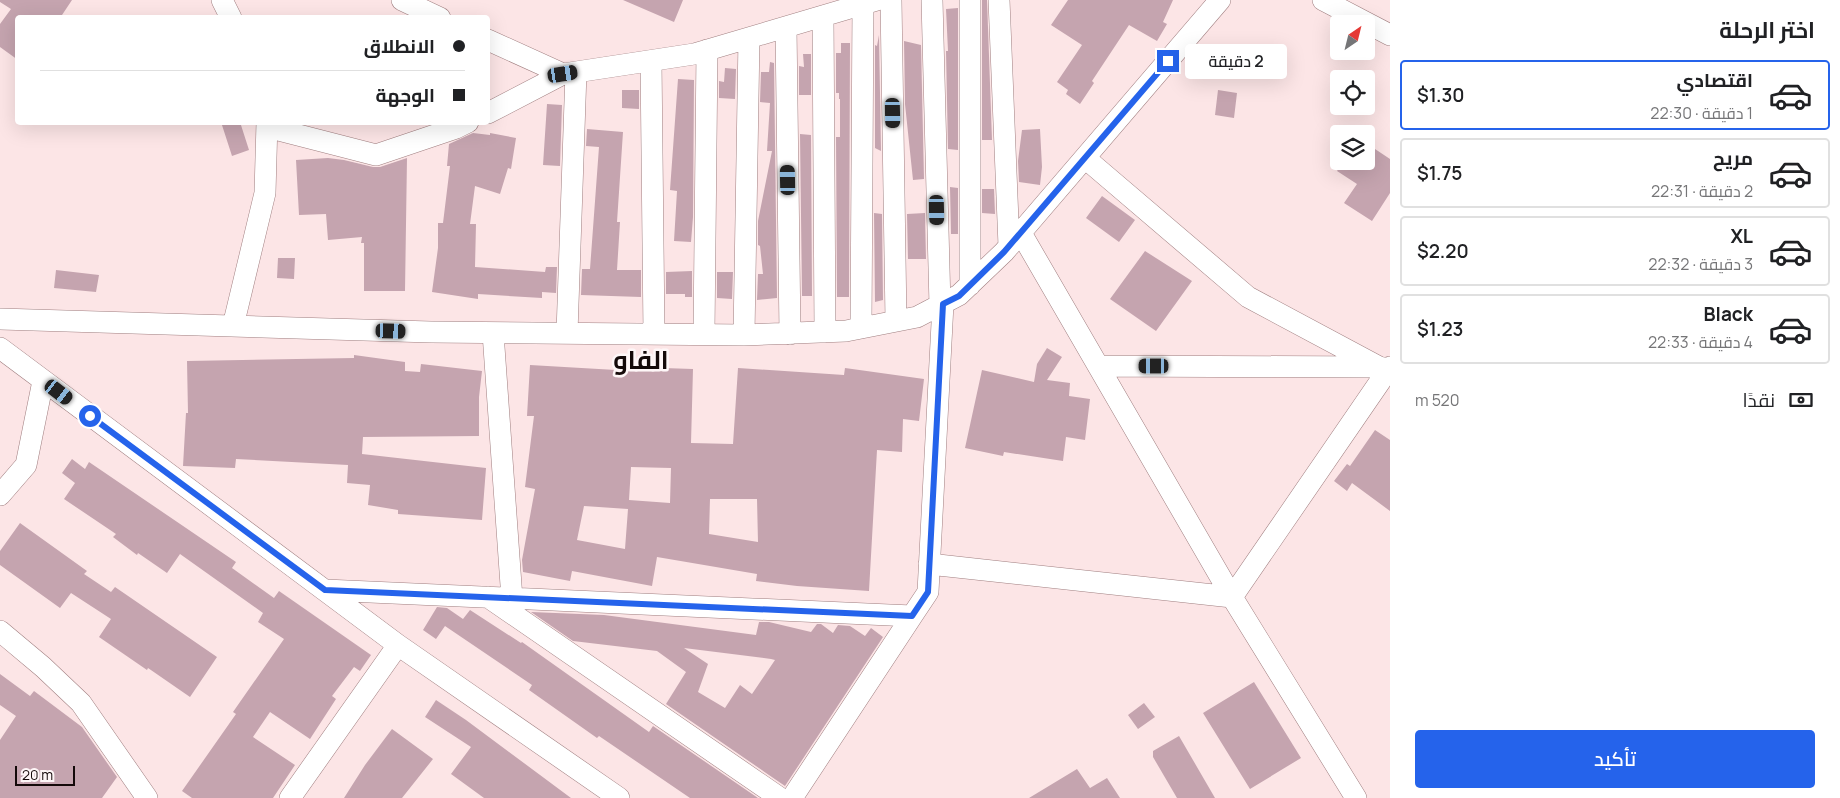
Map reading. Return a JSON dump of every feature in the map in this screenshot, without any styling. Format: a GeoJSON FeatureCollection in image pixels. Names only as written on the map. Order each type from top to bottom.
{"type":"FeatureCollection","features":[{"type":"Feature","properties":{"kind":"street"},"geometry":{"type":"LineString","coordinates":[[222,0],[230,15]]}},
{"type":"Feature","properties":{"kind":"street"},"geometry":{"type":"LineString","coordinates":[[402,0],[434,15]]}},
{"type":"Feature","properties":{"kind":"street"},"geometry":{"type":"LineString","coordinates":[[891,0],[896,321]]}},
{"type":"Feature","properties":{"kind":"street"},"geometry":{"type":"LineString","coordinates":[[792,798],[928,592],[941,305],[932,0]]}},
{"type":"Feature","properties":{"kind":"street"},"geometry":{"type":"LineString","coordinates":[[970,0],[970,285]]}},
{"type":"Feature","properties":{"kind":"street"},"geometry":{"type":"LineString","coordinates":[[999,0],[1015,240],[1098,366],[1232,597],[1356,798]]}},
{"type":"Feature","properties":{"kind":"street"},"geometry":{"type":"LineString","coordinates":[[0,319],[493,333],[744,335],[846,331],[916,317],[959,296],[1015,240],[1220,0]]}},
{"type":"Feature","properties":{"kind":"street"},"geometry":{"type":"LineString","coordinates":[[1323,0],[1390,35]]}},
{"type":"Feature","properties":{"kind":"street"},"geometry":{"type":"LineString","coordinates":[[490,111],[569,73],[651,61],[707,50],[870,2],[861,328]]}},
{"type":"Feature","properties":{"kind":"street"},"geometry":{"type":"LineString","coordinates":[[823,16],[825,332]]}},
{"type":"Feature","properties":{"kind":"street"},"geometry":{"type":"LineString","coordinates":[[786,27],[790,334]]}},
{"type":"Feature","properties":{"kind":"street"},"geometry":{"type":"LineString","coordinates":[[744,335],[749,38]]}},
{"type":"Feature","properties":{"kind":"street"},"geometry":{"type":"LineString","coordinates":[[490,41],[569,73]]}},
{"type":"Feature","properties":{"kind":"street"},"geometry":{"type":"LineString","coordinates":[[704,334],[707,50]]}},
{"type":"Feature","properties":{"kind":"street"},"geometry":{"type":"LineString","coordinates":[[651,61],[654,334]]}},
{"type":"Feature","properties":{"kind":"street"},"geometry":{"type":"LineString","coordinates":[[567,333],[569,73]]}},
{"type":"Feature","properties":{"kind":"street"},"geometry":{"type":"LineString","coordinates":[[233,326],[264,193],[267,125],[376,155],[462,125]]}},
{"type":"Feature","properties":{"kind":"street"},"geometry":{"type":"LineString","coordinates":[[1085,158],[1248,297],[1387,368]]}},
{"type":"Feature","properties":{"kind":"street"},"geometry":{"type":"LineString","coordinates":[[493,333],[512,599]]}},
{"type":"Feature","properties":{"kind":"street"},"geometry":{"type":"LineString","coordinates":[[0,348],[398,645],[619,798]]}},
{"type":"Feature","properties":{"kind":"street"},"geometry":{"type":"LineString","coordinates":[[1098,366],[1387,368]]}},
{"type":"Feature","properties":{"kind":"street"},"geometry":{"type":"LineString","coordinates":[[1232,597],[1387,368]]}},
{"type":"Feature","properties":{"kind":"street"},"geometry":{"type":"LineString","coordinates":[[0,495],[26,465],[44,380]]}},
{"type":"Feature","properties":{"kind":"street"},"geometry":{"type":"LineString","coordinates":[[929,564],[1232,597]]}},
{"type":"Feature","properties":{"kind":"street"},"geometry":{"type":"LineString","coordinates":[[325,590],[912,616]]}},
{"type":"Feature","properties":{"kind":"street"},"geometry":{"type":"LineString","coordinates":[[487,597],[780,798]]}},
{"type":"Feature","properties":{"kind":"street"},"geometry":{"type":"LineString","coordinates":[[0,631],[43,667],[81,703],[147,798]]}},
{"type":"Feature","properties":{"kind":"street"},"geometry":{"type":"LineString","coordinates":[[290,798],[398,645]]}},
{"type":"Feature","properties":{"kind":"building"},"geometry":{"type":"Polygon","coordinates":[[[0,0],[72,0],[62,15],[15,15],[15,58],[0,47],[0,24],[11,9],[0,2],[0,0]]]}},
{"type":"Feature","properties":{"kind":"building"},"geometry":{"type":"Polygon","coordinates":[[[623,0],[683,0],[674,22],[623,0]]]}},
{"type":"Feature","properties":{"kind":"building"},"geometry":{"type":"Polygon","coordinates":[[[982,0],[987,0],[992,140],[982,140],[982,0]]]}},
{"type":"Feature","properties":{"kind":"building"},"geometry":{"type":"Polygon","coordinates":[[[1068,0],[1173,0],[1163,22],[1167,24],[1157,41],[1129,25],[1092,81],[1094,83],[1080,104],[1066,94],[1068,90],[1057,82],[1082,45],[1051,25],[1068,0]]]}},
{"type":"Feature","properties":{"kind":"building"},"geometry":{"type":"Polygon","coordinates":[[[958,8],[958,150],[948,149],[946,9],[958,8]]]}},
{"type":"Feature","properties":{"kind":"building"},"geometry":{"type":"Polygon","coordinates":[[[879,35],[881,151],[875,148],[875,45],[877,46],[879,35]]]}},
{"type":"Feature","properties":{"kind":"building"},"geometry":{"type":"Polygon","coordinates":[[[904,41],[921,45],[924,179],[913,180],[905,104],[904,41]]]}},
{"type":"Feature","properties":{"kind":"building"},"geometry":{"type":"Polygon","coordinates":[[[841,43],[850,43],[849,297],[837,297],[836,137],[840,137],[840,99],[839,93],[836,93],[836,53],[841,53],[841,43]]]}},
{"type":"Feature","properties":{"kind":"building"},"geometry":{"type":"Polygon","coordinates":[[[803,54],[811,54],[811,95],[799,95],[799,66],[804,67],[803,54]]]}},
{"type":"Feature","properties":{"kind":"building"},"geometry":{"type":"Polygon","coordinates":[[[770,62],[774,63],[777,298],[757,300],[758,274],[763,274],[760,246],[758,245],[758,221],[772,151],[767,151],[770,103],[760,102],[761,72],[769,72],[770,62]]]}},
{"type":"Feature","properties":{"kind":"building"},"geometry":{"type":"Polygon","coordinates":[[[725,68],[736,69],[735,99],[719,98],[719,81],[724,82],[725,68]]]}},
{"type":"Feature","properties":{"kind":"building"},"geometry":{"type":"Polygon","coordinates":[[[678,79],[694,80],[693,217],[691,242],[674,241],[677,191],[670,190],[678,79]]]}},
{"type":"Feature","properties":{"kind":"building"},"geometry":{"type":"Polygon","coordinates":[[[622,90],[639,90],[639,109],[622,108],[622,90]]]}},
{"type":"Feature","properties":{"kind":"building"},"geometry":{"type":"Polygon","coordinates":[[[1218,90],[1237,93],[1234,118],[1215,115],[1218,90]]]}},
{"type":"Feature","properties":{"kind":"building"},"geometry":{"type":"Polygon","coordinates":[[[547,104],[562,105],[560,166],[543,165],[547,104]]]}},
{"type":"Feature","properties":{"kind":"building"},"geometry":{"type":"Polygon","coordinates":[[[222,125],[241,125],[249,150],[232,156],[222,125]]]}},
{"type":"Feature","properties":{"kind":"building"},"geometry":{"type":"Polygon","coordinates":[[[587,129],[623,132],[617,222],[620,222],[617,270],[641,270],[641,297],[581,295],[582,269],[590,269],[599,147],[586,146],[587,129]]]}},
{"type":"Feature","properties":{"kind":"building"},"geometry":{"type":"Polygon","coordinates":[[[1040,129],[1042,167],[1040,185],[1019,182],[1018,161],[1022,130],[1040,129]]]}},
{"type":"Feature","properties":{"kind":"building"},"geometry":{"type":"Polygon","coordinates":[[[473,133],[490,135],[490,133],[516,138],[511,169],[508,168],[500,194],[475,186],[470,224],[476,224],[475,267],[545,272],[546,267],[557,267],[556,293],[542,292],[542,298],[478,294],[478,299],[432,292],[438,248],[438,223],[443,223],[450,166],[447,166],[449,144],[473,133]]]}},
{"type":"Feature","properties":{"kind":"building"},"geometry":{"type":"Polygon","coordinates":[[[800,134],[811,135],[812,296],[802,296],[800,134]]]}},
{"type":"Feature","properties":{"kind":"building"},"geometry":{"type":"Polygon","coordinates":[[[1375,149],[1390,159],[1390,193],[1372,221],[1344,203],[1357,184],[1337,171],[1375,170],[1375,149]]]}},
{"type":"Feature","properties":{"kind":"building"},"geometry":{"type":"Polygon","coordinates":[[[328,158],[380,167],[407,158],[405,291],[364,291],[364,243],[361,243],[362,237],[328,240],[326,214],[299,215],[296,160],[328,158]]]}},
{"type":"Feature","properties":{"kind":"building"},"geometry":{"type":"Polygon","coordinates":[[[950,187],[958,188],[958,234],[951,234],[950,187]]]}},
{"type":"Feature","properties":{"kind":"building"},"geometry":{"type":"Polygon","coordinates":[[[982,189],[994,189],[995,214],[982,213],[982,189]]]}},
{"type":"Feature","properties":{"kind":"building"},"geometry":{"type":"Polygon","coordinates":[[[1102,196],[1135,220],[1119,242],[1086,218],[1102,196]]]}},
{"type":"Feature","properties":{"kind":"building"},"geometry":{"type":"Polygon","coordinates":[[[874,213],[882,214],[883,300],[875,302],[874,213]]]}},
{"type":"Feature","properties":{"kind":"building"},"geometry":{"type":"Polygon","coordinates":[[[925,213],[926,259],[908,259],[907,214],[925,213]]]}},
{"type":"Feature","properties":{"kind":"building"},"geometry":{"type":"Polygon","coordinates":[[[1145,251],[1192,281],[1156,331],[1110,299],[1145,251]]]}},
{"type":"Feature","properties":{"kind":"building"},"geometry":{"type":"Polygon","coordinates":[[[278,258],[295,258],[294,279],[277,278],[278,258]]]}},
{"type":"Feature","properties":{"kind":"building"},"geometry":{"type":"Polygon","coordinates":[[[56,270],[99,275],[96,292],[54,288],[56,270]]]}},
{"type":"Feature","properties":{"kind":"building"},"geometry":{"type":"Polygon","coordinates":[[[692,271],[692,297],[685,297],[685,294],[666,294],[666,272],[692,271]]]}},
{"type":"Feature","properties":{"kind":"building"},"geometry":{"type":"Polygon","coordinates":[[[717,272],[733,272],[732,299],[717,298],[717,272]]]}},
{"type":"Feature","properties":{"kind":"building"},"geometry":{"type":"Polygon","coordinates":[[[1047,348],[1062,357],[1047,380],[1070,383],[1069,396],[1090,399],[1085,440],[1066,437],[1063,461],[1004,452],[1003,456],[965,448],[982,370],[1034,382],[1037,364],[1047,348]]]}},
{"type":"Feature","properties":{"kind":"building"},"geometry":{"type":"Polygon","coordinates":[[[354,355],[405,362],[405,371],[420,372],[421,364],[482,371],[479,397],[479,436],[363,437],[362,454],[486,468],[482,520],[398,514],[398,510],[368,505],[370,485],[347,483],[348,465],[236,459],[235,468],[183,466],[186,413],[188,413],[187,361],[354,358],[354,355]]]}},
{"type":"Feature","properties":{"kind":"building"},"geometry":{"type":"Polygon","coordinates":[[[530,365],[633,371],[633,367],[693,369],[691,443],[733,444],[738,368],[844,375],[845,368],[924,379],[919,421],[903,419],[902,452],[877,450],[869,591],[756,581],[757,574],[657,557],[652,586],[572,571],[570,581],[523,572],[522,560],[535,489],[525,487],[534,416],[527,416],[530,365]],[[631,467],[629,500],[670,503],[671,468],[631,467]],[[710,499],[709,534],[758,542],[757,499],[710,499]],[[584,506],[577,540],[625,549],[628,509],[584,506]]]}},
{"type":"Feature","properties":{"kind":"building"},"geometry":{"type":"Polygon","coordinates":[[[1375,430],[1390,440],[1390,511],[1352,483],[1347,491],[1334,481],[1347,464],[1350,466],[1375,430]]]}},
{"type":"Feature","properties":{"kind":"building"},"geometry":{"type":"Polygon","coordinates":[[[72,459],[85,469],[89,462],[236,562],[232,568],[274,598],[279,591],[371,655],[360,671],[354,667],[332,696],[336,699],[310,739],[270,712],[253,737],[295,765],[273,798],[192,798],[182,791],[236,714],[233,712],[284,639],[258,622],[263,613],[180,554],[167,573],[138,553],[137,555],[113,537],[116,534],[64,499],[75,483],[62,473],[72,459]]]}},
{"type":"Feature","properties":{"kind":"building"},"geometry":{"type":"Polygon","coordinates":[[[20,523],[87,571],[84,574],[111,592],[115,587],[217,657],[190,697],[99,637],[111,619],[71,593],[60,608],[0,565],[0,551],[20,523]]]}},
{"type":"Feature","properties":{"kind":"building"},"geometry":{"type":"Polygon","coordinates":[[[437,607],[447,608],[463,619],[470,610],[522,642],[649,732],[653,726],[758,798],[690,798],[599,736],[597,738],[529,690],[532,685],[445,626],[436,639],[423,630],[437,607]]]}},
{"type":"Feature","properties":{"kind":"building"},"geometry":{"type":"Polygon","coordinates":[[[531,612],[604,615],[756,635],[759,622],[769,622],[811,632],[817,624],[821,624],[833,633],[838,625],[850,626],[865,636],[871,628],[883,637],[785,786],[666,704],[686,672],[657,651],[573,641],[531,612]],[[684,648],[708,664],[698,692],[725,708],[740,685],[752,694],[775,660],[684,648]]]}},
{"type":"Feature","properties":{"kind":"building"},"geometry":{"type":"Polygon","coordinates":[[[0,674],[30,696],[34,691],[82,727],[117,777],[102,798],[0,798],[0,740],[16,716],[0,705],[0,674]]]}},
{"type":"Feature","properties":{"kind":"building"},"geometry":{"type":"Polygon","coordinates":[[[1254,682],[1301,758],[1250,789],[1203,713],[1254,682]]]}},
{"type":"Feature","properties":{"kind":"building"},"geometry":{"type":"Polygon","coordinates":[[[436,700],[571,798],[484,798],[451,774],[471,747],[425,717],[436,700]]]}},
{"type":"Feature","properties":{"kind":"building"},"geometry":{"type":"Polygon","coordinates":[[[1144,703],[1155,717],[1138,729],[1128,715],[1144,703]]]}},
{"type":"Feature","properties":{"kind":"building"},"geometry":{"type":"Polygon","coordinates":[[[392,729],[433,759],[402,798],[344,798],[365,765],[392,729]]]}},
{"type":"Feature","properties":{"kind":"building"},"geometry":{"type":"Polygon","coordinates":[[[1179,736],[1215,798],[1177,798],[1153,757],[1153,751],[1179,736]]]}},
{"type":"Feature","properties":{"kind":"building"},"geometry":{"type":"Polygon","coordinates":[[[1077,769],[1090,788],[1107,778],[1120,798],[1029,798],[1077,769]]]}},
{"type":"Feature","properties":{"kind":"district","name":"الفاو"},"geometry":{"type":"Point","coordinates":[641,359]}},
{"type":"Feature","properties":{"kind":"route"},"geometry":{"type":"LineString","coordinates":[[90,416],[325,590],[912,616],[928,592],[943,304],[959,296],[1004,252],[1168,61]]}}]}
